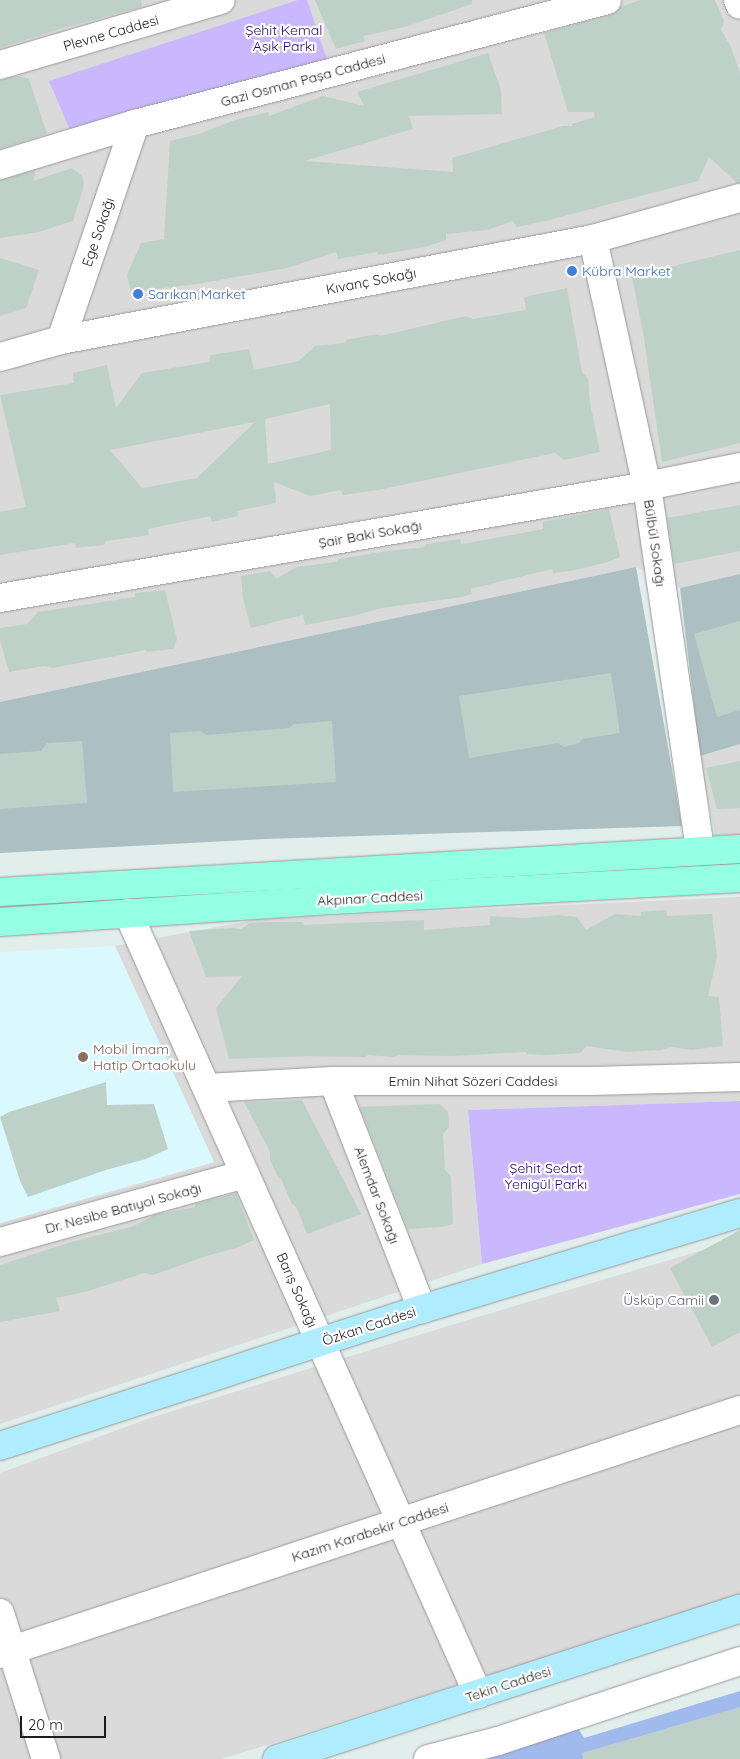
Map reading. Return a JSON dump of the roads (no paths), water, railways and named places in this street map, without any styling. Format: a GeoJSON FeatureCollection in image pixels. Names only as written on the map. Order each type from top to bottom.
{"type":"FeatureCollection","features":[{"type":"Feature","properties":{"kind":"main road","name":"Akpınar Caddesi"},"geometry":{"type":"LineString","coordinates":[[0,892],[740,849]]}},
{"type":"Feature","properties":{"kind":"main road","name":"Akpınar Caddesi"},"geometry":{"type":"LineString","coordinates":[[0,922],[740,878]]}},
{"type":"Feature","properties":{"kind":"main road"},"geometry":{"type":"LineString","coordinates":[[114,886],[128,913]]}},
{"type":"Feature","properties":{"kind":"street","name":"Plevne Caddesi"},"geometry":{"type":"LineString","coordinates":[[0,65],[164,9],[221,0]]}},
{"type":"Feature","properties":{"kind":"street","name":"Gazi Osman Paşa Caddesi"},"geometry":{"type":"LineString","coordinates":[[0,165],[135,124],[607,0]]}},
{"type":"Feature","properties":{"kind":"street"},"geometry":{"type":"LineString","coordinates":[[738,0],[740,5]]}},
{"type":"Feature","properties":{"kind":"street","name":"Ege Sokağı"},"geometry":{"type":"LineString","coordinates":[[62,340],[135,124]]}},
{"type":"Feature","properties":{"kind":"street","name":"Kıvanç Sokağı"},"geometry":{"type":"LineString","coordinates":[[0,357],[62,340],[593,238],[740,198]]}},
{"type":"Feature","properties":{"kind":"street","name":"Bülbül Sokağı"},"geometry":{"type":"LineString","coordinates":[[593,238],[647,486],[700,850]]}},
{"type":"Feature","properties":{"kind":"street","name":"Şair Baki Sokağı"},"geometry":{"type":"LineString","coordinates":[[0,598],[647,486],[740,467]]}},
{"type":"Feature","properties":{"kind":"street","name":"Barış Sokağı"},"geometry":{"type":"LineString","coordinates":[[128,913],[478,1694]]}},
{"type":"Feature","properties":{"kind":"street","name":"Emin Nihat Sözeri Caddesi"},"geometry":{"type":"LineString","coordinates":[[207,1088],[333,1081],[591,1081],[740,1076]]}},
{"type":"Feature","properties":{"kind":"street","name":"Alemdar Sokağı"},"geometry":{"type":"LineString","coordinates":[[333,1081],[422,1309]]}},
{"type":"Feature","properties":{"kind":"street","name":"Dr. Nesibe Batıyol Sokağı"},"geometry":{"type":"LineString","coordinates":[[0,1242],[245,1174]]}},
{"type":"Feature","properties":{"kind":"street","name":"Özkan Caddesi"},"geometry":{"type":"LineString","coordinates":[[0,1446],[422,1309],[740,1213]]}},
{"type":"Feature","properties":{"kind":"street","name":"Kazım Karabekir Caddesi"},"geometry":{"type":"LineString","coordinates":[[5,1652],[740,1410]]}},
{"type":"Feature","properties":{"kind":"street","name":"Tekin Caddesi"},"geometry":{"type":"LineString","coordinates":[[297,1757],[478,1694],[740,1609]]}},
{"type":"Feature","properties":{"kind":"street"},"geometry":{"type":"LineString","coordinates":[[0,1613],[5,1652],[46,1759]]}},
{"type":"Feature","properties":{"kind":"street"},"geometry":{"type":"LineString","coordinates":[[428,1759],[498,1740],[740,1661]]}},
{"type":"Feature","properties":{"kind":"place","name":"Kübra Market"},"geometry":{"type":"Point","coordinates":[572,271]}},
{"type":"Feature","properties":{"kind":"place","name":"Sarıkan Market"},"geometry":{"type":"Point","coordinates":[138,294]}},
{"type":"Feature","properties":{"kind":"place","name":"Mobil İmam Hatip Ortaokulu"},"geometry":{"type":"Point","coordinates":[83,1057]}},
{"type":"Feature","properties":{"kind":"place","name":"Üsküp Camii"},"geometry":{"type":"Point","coordinates":[714,1300]}},
{"type":"Feature","properties":{"kind":"park label","name":"Şehit Kemal Aşık Parkı"},"geometry":{"type":"Point","coordinates":[284,38]}},
{"type":"Feature","properties":{"kind":"park label","name":"Şehit Sedat Yenigül Parkı"},"geometry":{"type":"Point","coordinates":[546,1176]}}]}
